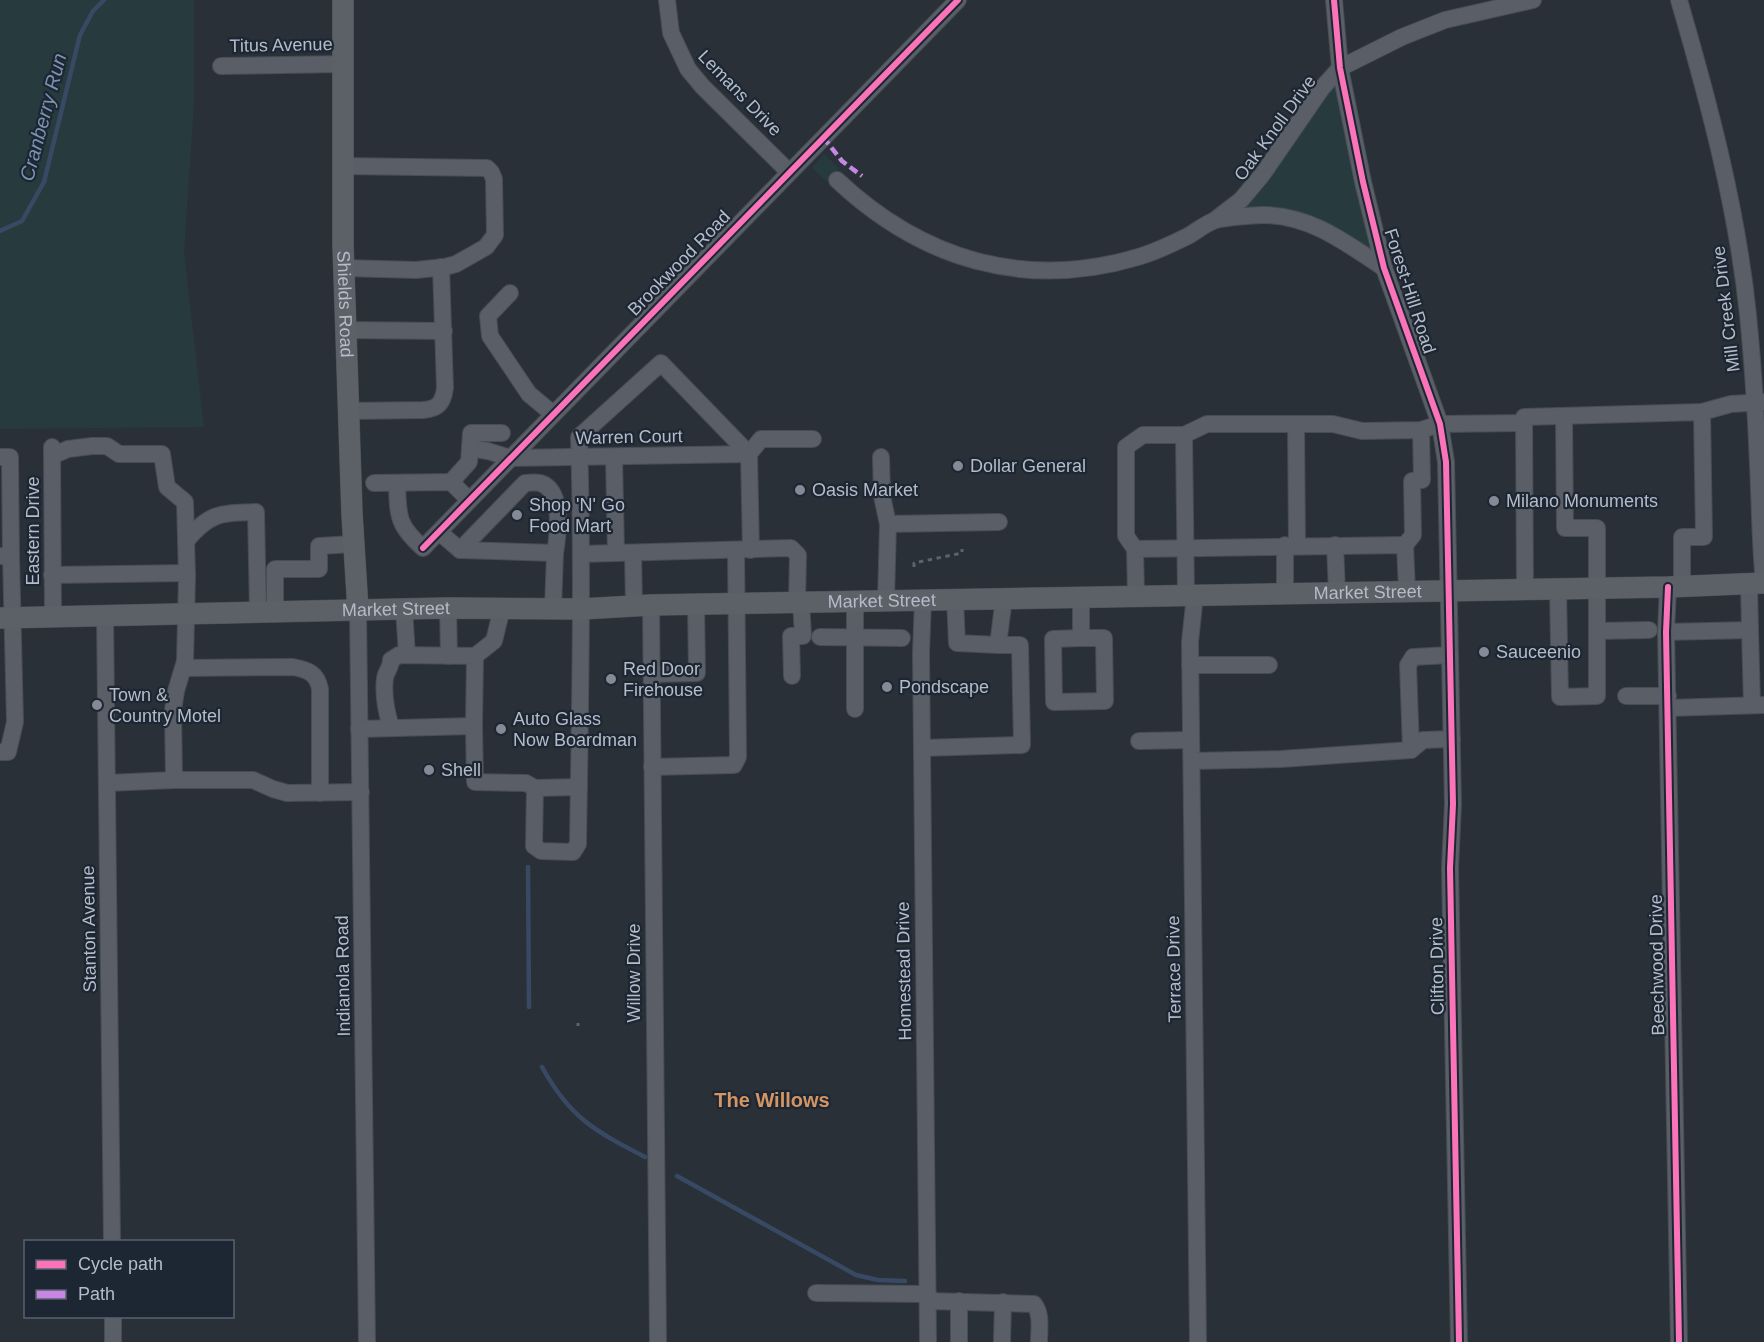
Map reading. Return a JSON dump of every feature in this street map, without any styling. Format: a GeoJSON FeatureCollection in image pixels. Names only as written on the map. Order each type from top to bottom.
{"type":"FeatureCollection","features":[{"type":"Feature","properties":{"kind":"main road","name":"Shields Road"},"geometry":{"type":"LineString","coordinates":[[342,0],[344,268],[348,411],[358,610]]}},
{"type":"Feature","properties":{"kind":"main road","name":"Market Street"},"geometry":{"type":"LineString","coordinates":[[6,618],[448,608],[581,609],[737,603],[1759,584]]}},
{"type":"Feature","properties":{"kind":"street","name":"Lemans Drive"},"geometry":{"type":"LineString","coordinates":[[667,0],[670,33],[688,69],[702,86],[789,171]]}},
{"type":"Feature","properties":{"kind":"street","name":"Brookwood Road"},"geometry":{"type":"LineString","coordinates":[[397,483],[398,515],[408,534],[423,548],[958,0]]}},
{"type":"Feature","properties":{"kind":"street","name":"Forest-Hill Road"},"geometry":{"type":"LineString","coordinates":[[1334,0],[1340,68],[1363,182],[1384,268],[1440,424],[1446,462],[1449,590]]}},
{"type":"Feature","properties":{"kind":"street","name":"Oak Knoll Drive"},"geometry":{"type":"LineString","coordinates":[[837,180],[877,215],[921,241],[973,260],[1001,267],[1057,270],[1085,268],[1137,257],[1163,248],[1214,221],[1241,200],[1262,175],[1322,88],[1340,68],[1402,36],[1445,20],[1533,0]]}},
{"type":"Feature","properties":{"kind":"street","name":"Mill Creek Drive"},"geometry":{"type":"LineString","coordinates":[[1679,0],[1717,138],[1738,241],[1760,402],[1759,584],[1750,630],[1758,705]]}},
{"type":"Feature","properties":{"kind":"street","name":"Titus Avenue"},"geometry":{"type":"LineString","coordinates":[[220,66],[343,64]]}},
{"type":"Feature","properties":{"kind":"street"},"geometry":{"type":"LineString","coordinates":[[343,166],[487,168],[494,180],[495,235],[486,247],[456,264],[416,270],[344,268]]}},
{"type":"Feature","properties":{"kind":"street","name":"Oak Knoll Drive"},"geometry":{"type":"LineString","coordinates":[[1214,221],[1262,215],[1301,221],[1334,235],[1384,268]]}},
{"type":"Feature","properties":{"kind":"street"},"geometry":{"type":"LineString","coordinates":[[348,411],[423,410],[435,409],[440,405],[444,398],[445,388],[441,267]]}},
{"type":"Feature","properties":{"kind":"street"},"geometry":{"type":"LineString","coordinates":[[510,293],[488,316],[490,336],[529,394],[553,414]]}},
{"type":"Feature","properties":{"kind":"street"},"geometry":{"type":"LineString","coordinates":[[346,330],[444,331]]}},
{"type":"Feature","properties":{"kind":"street"},"geometry":{"type":"LineString","coordinates":[[535,788],[534,846],[541,851],[573,852],[578,844],[579,788],[581,522],[579,437],[661,363],[749,454]]}},
{"type":"Feature","properties":{"kind":"street"},"geometry":{"type":"LineString","coordinates":[[1525,589],[1524,417],[1702,412],[1731,404],[1760,402]]}},
{"type":"Feature","properties":{"kind":"street","name":"Beechwood Drive"},"geometry":{"type":"LineString","coordinates":[[1679,1342],[1666,632],[1682,537],[1704,537],[1702,412]]}},
{"type":"Feature","properties":{"kind":"street"},"geometry":{"type":"LineString","coordinates":[[1558,588],[1560,697],[1597,696],[1597,528],[1565,528],[1564,416]]}},
{"type":"Feature","properties":{"kind":"street"},"geometry":{"type":"LineString","coordinates":[[1136,596],[1135,549],[1126,536],[1126,447],[1143,435],[1184,435],[1207,424],[1333,424],[1362,431],[1421,430],[1440,424],[1524,423]]}},
{"type":"Feature","properties":{"kind":"street"},"geometry":{"type":"LineString","coordinates":[[1285,593],[1291,545],[1296,424]]}},
{"type":"Feature","properties":{"kind":"street"},"geometry":{"type":"LineString","coordinates":[[1407,591],[1405,545],[1413,535],[1412,481],[1422,480],[1421,430]]}},
{"type":"Feature","properties":{"kind":"street"},"geometry":{"type":"LineString","coordinates":[[451,482],[469,462],[471,433],[502,433]]}},
{"type":"Feature","properties":{"kind":"street","name":"Terrace Drive"},"geometry":{"type":"LineString","coordinates":[[1184,435],[1186,548],[1191,595],[1198,1342]]}},
{"type":"Feature","properties":{"kind":"street"},"geometry":{"type":"LineString","coordinates":[[652,767],[734,765],[738,756],[737,603],[744,550],[749,454],[760,439],[813,439]]}},
{"type":"Feature","properties":{"kind":"street","name":"Eastern Drive"},"geometry":{"type":"LineString","coordinates":[[53,617],[52,451],[107,446],[119,454],[162,454],[167,487],[185,502],[186,541]]}},
{"type":"Feature","properties":{"kind":"street","name":"Warren Court"},"geometry":{"type":"LineString","coordinates":[[470,448],[510,458],[749,454]]}},
{"type":"Feature","properties":{"kind":"street"},"geometry":{"type":"LineString","coordinates":[[0,457],[10,457],[5,556],[6,618],[15,722],[8,752],[0,752]]}},
{"type":"Feature","properties":{"kind":"street","name":"Willow Drive"},"geometry":{"type":"LineString","coordinates":[[614,457],[624,553],[643,605],[651,674],[658,1342]]}},
{"type":"Feature","properties":{"kind":"street"},"geometry":{"type":"LineString","coordinates":[[881,457],[882,496],[888,524],[886,600]]}},
{"type":"Feature","properties":{"kind":"street"},"geometry":{"type":"LineString","coordinates":[[374,483],[451,482],[469,500]]}},
{"type":"Feature","properties":{"kind":"street"},"geometry":{"type":"LineString","coordinates":[[460,550],[525,483],[541,483],[553,493],[557,505],[553,609]]}},
{"type":"Feature","properties":{"kind":"street"},"geometry":{"type":"LineString","coordinates":[[174,780],[173,710],[176,691],[186,661],[186,541],[210,518],[226,513],[256,512],[267,612]]}},
{"type":"Feature","properties":{"kind":"street"},"geometry":{"type":"LineString","coordinates":[[557,524],[581,522]]}},
{"type":"Feature","properties":{"kind":"street"},"geometry":{"type":"LineString","coordinates":[[888,524],[999,522]]}},
{"type":"Feature","properties":{"kind":"street"},"geometry":{"type":"LineString","coordinates":[[439,532],[460,550],[555,553]]}},
{"type":"Feature","properties":{"kind":"street"},"geometry":{"type":"LineString","coordinates":[[267,612],[275,569],[319,568],[319,546],[354,544]]}},
{"type":"Feature","properties":{"kind":"street"},"geometry":{"type":"LineString","coordinates":[[1335,545],[1337,592]]}},
{"type":"Feature","properties":{"kind":"street"},"geometry":{"type":"LineString","coordinates":[[1135,549],[1405,545]]}},
{"type":"Feature","properties":{"kind":"street"},"geometry":{"type":"LineString","coordinates":[[581,554],[791,548],[798,555],[799,602],[803,636],[791,636],[792,676]]}},
{"type":"Feature","properties":{"kind":"street"},"geometry":{"type":"LineString","coordinates":[[52,575],[187,573]]}},
{"type":"Feature","properties":{"kind":"street","name":"Clifton Drive"},"geometry":{"type":"LineString","coordinates":[[1449,590],[1453,804],[1450,868],[1459,1342]]}},
{"type":"Feature","properties":{"kind":"street"},"geometry":{"type":"LineString","coordinates":[[1081,597],[1081,639]]}},
{"type":"Feature","properties":{"kind":"street"},"geometry":{"type":"LineString","coordinates":[[998,645],[1004,598]]}},
{"type":"Feature","properties":{"kind":"street"},"geometry":{"type":"LineString","coordinates":[[922,748],[1022,745],[1020,645],[957,644],[956,599]]}},
{"type":"Feature","properties":{"kind":"street","name":"Homestead Drive"},"geometry":{"type":"LineString","coordinates":[[923,600],[921,653],[928,1342]]}},
{"type":"Feature","properties":{"kind":"street"},"geometry":{"type":"LineString","coordinates":[[855,601],[855,709]]}},
{"type":"Feature","properties":{"kind":"street"},"geometry":{"type":"LineString","coordinates":[[651,674],[697,673],[696,604]]}},
{"type":"Feature","properties":{"kind":"street"},"geometry":{"type":"LineString","coordinates":[[448,608],[449,656]]}},
{"type":"Feature","properties":{"kind":"street"},"geometry":{"type":"LineString","coordinates":[[391,727],[386,710],[385,667],[391,660],[399,655],[475,656],[494,641],[502,608]]}},
{"type":"Feature","properties":{"kind":"street"},"geometry":{"type":"LineString","coordinates":[[404,609],[407,655]]}},
{"type":"Feature","properties":{"kind":"street","name":"Indianola Road"},"geometry":{"type":"LineString","coordinates":[[358,610],[368,1342]]}},
{"type":"Feature","properties":{"kind":"street","name":"Stanton Avenue"},"geometry":{"type":"LineString","coordinates":[[105,615],[112,1240]]}},
{"type":"Feature","properties":{"kind":"street"},"geometry":{"type":"LineString","coordinates":[[1597,631],[1649,630]]}},
{"type":"Feature","properties":{"kind":"street"},"geometry":{"type":"LineString","coordinates":[[1666,632],[1750,630]]}},
{"type":"Feature","properties":{"kind":"street"},"geometry":{"type":"LineString","coordinates":[[820,637],[902,638]]}},
{"type":"Feature","properties":{"kind":"street"},"geometry":{"type":"LineString","coordinates":[[1104,638],[1105,701],[1054,702],[1053,639],[1081,639],[1104,638]]}},
{"type":"Feature","properties":{"kind":"street"},"geometry":{"type":"LineString","coordinates":[[1411,750],[1408,665],[1413,657],[1450,655]]}},
{"type":"Feature","properties":{"kind":"street"},"geometry":{"type":"LineString","coordinates":[[475,656],[475,782],[526,783],[535,788],[579,788]]}},
{"type":"Feature","properties":{"kind":"street"},"geometry":{"type":"LineString","coordinates":[[1190,665],[1269,665]]}},
{"type":"Feature","properties":{"kind":"street"},"geometry":{"type":"LineString","coordinates":[[184,668],[293,667],[309,671],[318,679],[320,689],[320,793]]}},
{"type":"Feature","properties":{"kind":"street"},"geometry":{"type":"LineString","coordinates":[[1626,696],[1668,702],[1758,705]]}},
{"type":"Feature","properties":{"kind":"street"},"geometry":{"type":"LineString","coordinates":[[359,729],[474,726]]}},
{"type":"Feature","properties":{"kind":"street"},"geometry":{"type":"LineString","coordinates":[[1139,741],[1191,740]]}},
{"type":"Feature","properties":{"kind":"street"},"geometry":{"type":"LineString","coordinates":[[1191,761],[1281,759],[1411,750],[1423,740],[1452,740]]}},
{"type":"Feature","properties":{"kind":"street"},"geometry":{"type":"LineString","coordinates":[[107,783],[254,780],[287,793],[361,792]]}},
{"type":"Feature","properties":{"kind":"street"},"geometry":{"type":"LineString","coordinates":[[816,1293],[1034,1304],[1039,1315],[1039,1342]]}},
{"type":"Feature","properties":{"kind":"street"},"geometry":{"type":"LineString","coordinates":[[959,1301],[959,1342]]}},
{"type":"Feature","properties":{"kind":"street"},"geometry":{"type":"LineString","coordinates":[[1002,1302],[1002,1342]]}},
{"type":"Feature","properties":{"kind":"street"},"geometry":{"type":"LineString","coordinates":[[113,1318],[113,1342]]}},
{"type":"Feature","properties":{"kind":"path"},"geometry":{"type":"LineString","coordinates":[[914,567],[914,562],[962,553],[962,549]]}},
{"type":"Feature","properties":{"kind":"green space"},"geometry":{"type":"Polygon","coordinates":[[[0,0],[194,0],[194,103],[184,252],[204,427],[0,429],[0,0]]]}},
{"type":"Feature","properties":{"kind":"green space"},"geometry":{"type":"Polygon","coordinates":[[[1340,68],[1384,268],[1301,221],[1214,221],[1340,68]]]}},
{"type":"Feature","properties":{"kind":"green space"},"geometry":{"type":"Polygon","coordinates":[[[824,154],[839,168],[827,182],[812,168],[824,154]]]}},
{"type":"Feature","properties":{"kind":"waterway","name":"Cranberry Run"},"geometry":{"type":"LineString","coordinates":[[0,231],[22,221],[44,182],[80,35],[93,11],[104,0]]}},
{"type":"Feature","properties":{"kind":"waterway"},"geometry":{"type":"LineString","coordinates":[[528,867],[529,1007]]}},
{"type":"Feature","properties":{"kind":"waterway"},"geometry":{"type":"LineString","coordinates":[[542,1067],[563,1099],[585,1121],[598,1131],[645,1157]]}},
{"type":"Feature","properties":{"kind":"waterway"},"geometry":{"type":"LineString","coordinates":[[677,1176],[856,1275],[878,1280],[905,1281]]}},
{"type":"Feature","properties":{"kind":"marked path"},"geometry":{"type":"LineString","coordinates":[[823,137],[842,161],[862,176]]}},
{"type":"Feature","properties":{"kind":"cycle path"},"geometry":{"type":"LineString","coordinates":[[423,548],[958,0]]}},
{"type":"Feature","properties":{"kind":"cycle path"},"geometry":{"type":"LineString","coordinates":[[1334,0],[1340,68],[1363,182],[1384,268],[1440,424],[1446,462],[1453,804],[1450,868],[1459,1342]]}},
{"type":"Feature","properties":{"kind":"cycle path"},"geometry":{"type":"LineString","coordinates":[[1668,587],[1666,632],[1679,1342]]}},
{"type":"Feature","properties":{"kind":"place","name":"Dollar General"},"geometry":{"type":"Point","coordinates":[958,466]}},
{"type":"Feature","properties":{"kind":"place","name":"Oasis Market"},"geometry":{"type":"Point","coordinates":[800,490]}},
{"type":"Feature","properties":{"kind":"place","name":"Milano Monuments"},"geometry":{"type":"Point","coordinates":[1494,501]}},
{"type":"Feature","properties":{"kind":"place","name":"Shop 'N' Go Food Mart"},"geometry":{"type":"Point","coordinates":[517,515]}},
{"type":"Feature","properties":{"kind":"place","name":"Sauceenio"},"geometry":{"type":"Point","coordinates":[1484,652]}},
{"type":"Feature","properties":{"kind":"place","name":"Red Door Firehouse"},"geometry":{"type":"Point","coordinates":[611,679]}},
{"type":"Feature","properties":{"kind":"place","name":"Pondscape"},"geometry":{"type":"Point","coordinates":[887,687]}},
{"type":"Feature","properties":{"kind":"place","name":"Town & Country Motel"},"geometry":{"type":"Point","coordinates":[97,705]}},
{"type":"Feature","properties":{"kind":"place","name":"Auto Glass Now Boardman"},"geometry":{"type":"Point","coordinates":[501,729]}},
{"type":"Feature","properties":{"kind":"place","name":"Shell"},"geometry":{"type":"Point","coordinates":[429,770]}},
{"type":"Feature","properties":{"kind":"district","name":"The Willows"},"geometry":{"type":"Point","coordinates":[772,1100]}}]}
